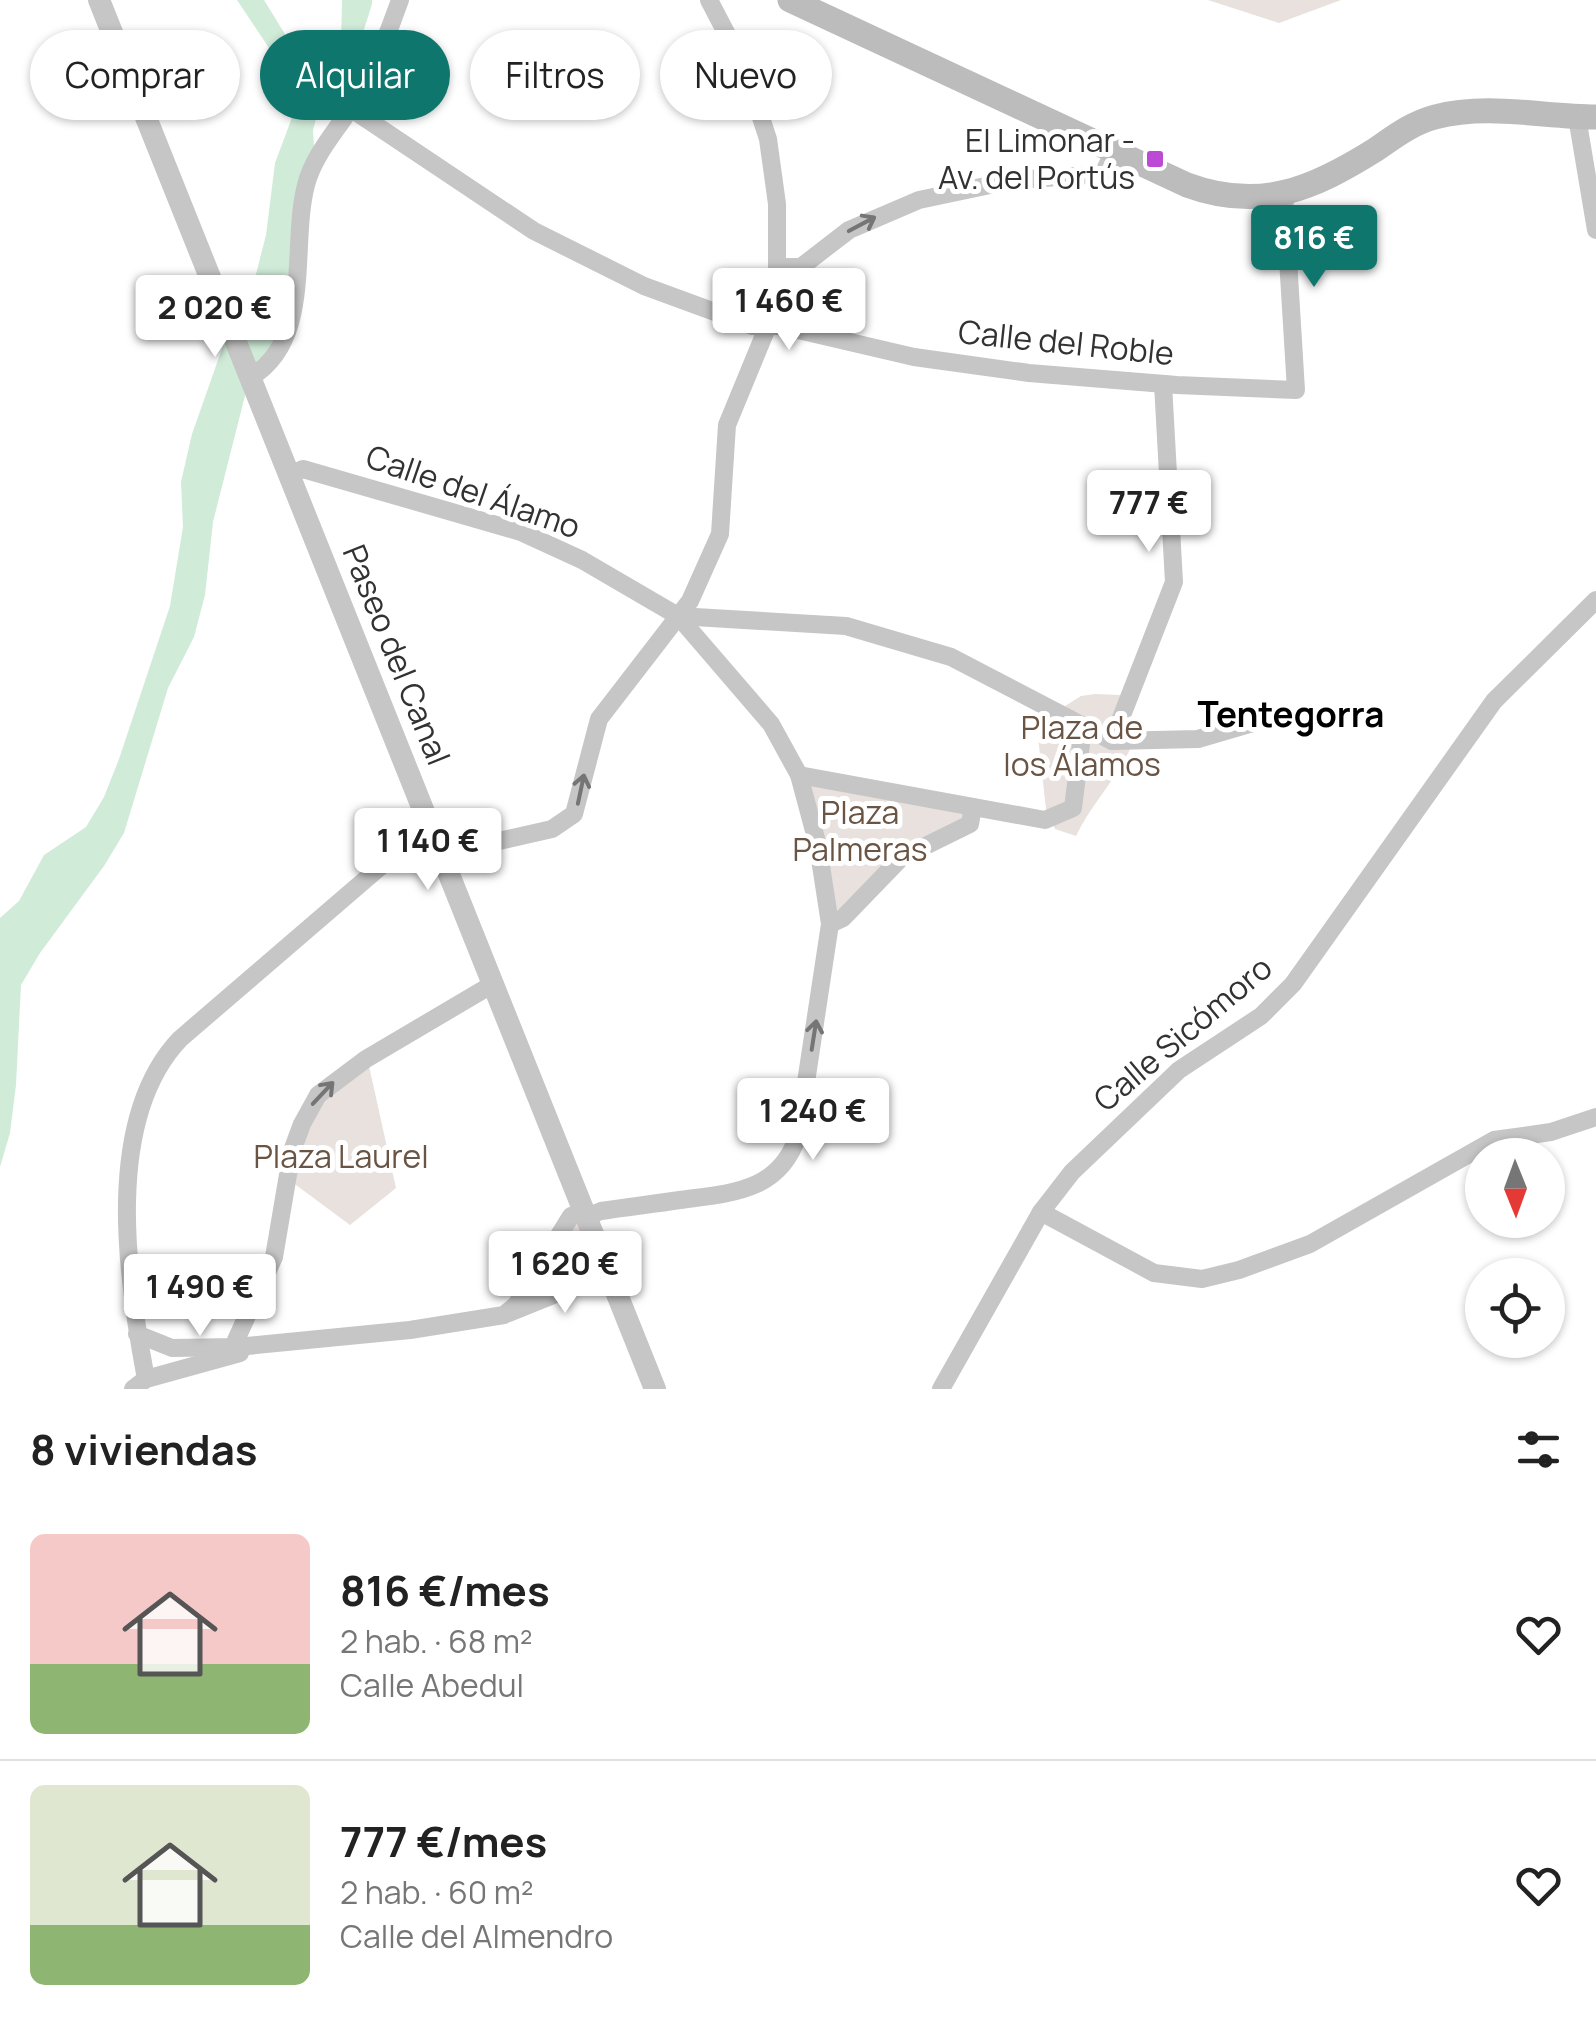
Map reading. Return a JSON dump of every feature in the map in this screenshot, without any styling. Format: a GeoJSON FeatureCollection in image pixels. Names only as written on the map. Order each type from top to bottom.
{"type":"FeatureCollection","features":[{"type":"Feature","properties":{"kind":"main road"},"geometry":{"type":"LineString","coordinates":[[790,0],[1214,194],[1252,198],[1284,194],[1322,179],[1404,130],[1436,117],[1489,111],[1586,117]]}},
{"type":"Feature","properties":{"kind":"street","name":"Paseo del Canal"},"geometry":{"type":"LineString","coordinates":[[100,0],[655,1389]]}},
{"type":"Feature","properties":{"kind":"street"},"geometry":{"type":"LineString","coordinates":[[388,30],[400,0]]}},
{"type":"Feature","properties":{"kind":"street"},"geometry":{"type":"LineString","coordinates":[[441,854],[552,828],[570,819],[578,805],[598,719],[690,601],[720,534],[727,426],[767,328],[777,293],[778,267],[775,190],[763,118],[736,48],[709,0]]}},
{"type":"Feature","properties":{"kind":"street"},"geometry":{"type":"LineString","coordinates":[[1586,117],[1596,230]]}},
{"type":"Feature","properties":{"kind":"street"},"geometry":{"type":"LineString","coordinates":[[250,377],[276,354],[289,325],[305,189],[321,152],[342,120]]}},
{"type":"Feature","properties":{"kind":"street","name":"Calle del Roble"},"geometry":{"type":"LineString","coordinates":[[368,120],[534,231],[584,258],[644,286],[753,326],[782,326],[933,360],[1163,384],[1296,390],[1284,194]]}},
{"type":"Feature","properties":{"kind":"street"},"geometry":{"type":"LineString","coordinates":[[778,267],[800,267],[849,230],[892,209],[973,186],[1103,174],[1114,151]]}},
{"type":"Feature","properties":{"kind":"street"},"geometry":{"type":"LineString","coordinates":[[1163,384],[1174,582],[1112,740],[1198,739],[1256,722]]}},
{"type":"Feature","properties":{"kind":"street","name":"Calle del Álamo"},"geometry":{"type":"LineString","coordinates":[[289,475],[304,469],[521,532],[582,560],[678,616],[809,622],[878,634],[951,656],[1112,740]]}},
{"type":"Feature","properties":{"kind":"street","name":"Calle Sicómoro"},"geometry":{"type":"LineString","coordinates":[[941,1389],[1041,1212],[1072,1172],[1179,1070],[1261,1016],[1293,984],[1494,701],[1596,600]]}},
{"type":"Feature","properties":{"kind":"street"},"geometry":{"type":"LineString","coordinates":[[504,1314],[516,1305],[571,1216],[745,1190],[768,1178],[789,1157],[800,1124],[830,924],[818,846],[799,775],[771,724],[678,616]]}},
{"type":"Feature","properties":{"kind":"street"},"geometry":{"type":"LineString","coordinates":[[799,775],[1045,820],[1073,808],[1083,728]]}},
{"type":"Feature","properties":{"kind":"street"},"geometry":{"type":"LineString","coordinates":[[830,924],[843,918],[901,858],[970,824],[973,807]]}},
{"type":"Feature","properties":{"kind":"street"},"geometry":{"type":"LineString","coordinates":[[289,1342],[139,1384],[130,1294],[130,1168],[139,1113],[158,1066],[180,1039],[416,836],[431,830]]}},
{"type":"Feature","properties":{"kind":"street"},"geometry":{"type":"LineString","coordinates":[[236,1346],[274,1257],[296,1138],[318,1096],[366,1059],[493,984]]}},
{"type":"Feature","properties":{"kind":"street"},"geometry":{"type":"LineString","coordinates":[[1041,1212],[1154,1274],[1202,1279],[1310,1244],[1494,1140],[1552,1132],[1596,1117]]}},
{"type":"Feature","properties":{"kind":"street"},"geometry":{"type":"LineString","coordinates":[[137,1334],[172,1348],[410,1330],[504,1314],[608,1273]]}},
{"type":"Feature","properties":{"kind":"green space"},"geometry":{"type":"Polygon","coordinates":[[[1208,0],[1341,0],[1279,23],[1208,0]]]}},
{"type":"Feature","properties":{"kind":"green space","name":"Plaza de los Álamos"},"geometry":{"type":"Polygon","coordinates":[[[1120,695],[1128,725],[1136,734],[1124,761],[1076,836],[1055,829],[1046,809],[1035,710],[1062,708],[1081,696],[1120,695]]]}},
{"type":"Feature","properties":{"kind":"green space","name":"Plaza Palmeras"},"geometry":{"type":"Polygon","coordinates":[[[799,775],[973,807],[970,824],[934,840],[830,924],[799,775]]]}},
{"type":"Feature","properties":{"kind":"green space","name":"Plaza Laurel"},"geometry":{"type":"Polygon","coordinates":[[[369,1066],[396,1188],[350,1225],[292,1182],[309,1109],[369,1066]]]}},
{"type":"Feature","properties":{"kind":"green space"},"geometry":{"type":"Polygon","coordinates":[[[583,1211],[608,1273],[516,1305],[583,1211]]]}},
{"type":"Feature","properties":{"kind":"shaded area"},"geometry":{"type":"Polygon","coordinates":[[[237,0],[264,0],[282,30],[260,30],[260,34],[237,0]]]}},
{"type":"Feature","properties":{"kind":"shaded area"},"geometry":{"type":"Polygon","coordinates":[[[342,0],[372,0],[364,30],[341,30],[342,0]]]}},
{"type":"Feature","properties":{"kind":"shaded area"},"geometry":{"type":"Polygon","coordinates":[[[291,120],[316,120],[315,164],[289,325],[250,376],[213,522],[205,595],[194,637],[168,688],[124,833],[21,985],[16,1085],[10,1133],[0,1167],[0,918],[19,901],[44,855],[86,827],[104,797],[119,759],[170,606],[183,527],[181,482],[192,434],[230,326],[245,317],[266,235],[275,163],[291,120]]]}},
{"type":"Feature","properties":{"kind":"place","name":"El Limonar - Av. del Portús"},"geometry":{"type":"Point","coordinates":[1155,159]}},
{"type":"Feature","properties":{"kind":"district","name":"Tentegorra"},"geometry":{"type":"Point","coordinates":[1291,715]}}]}
